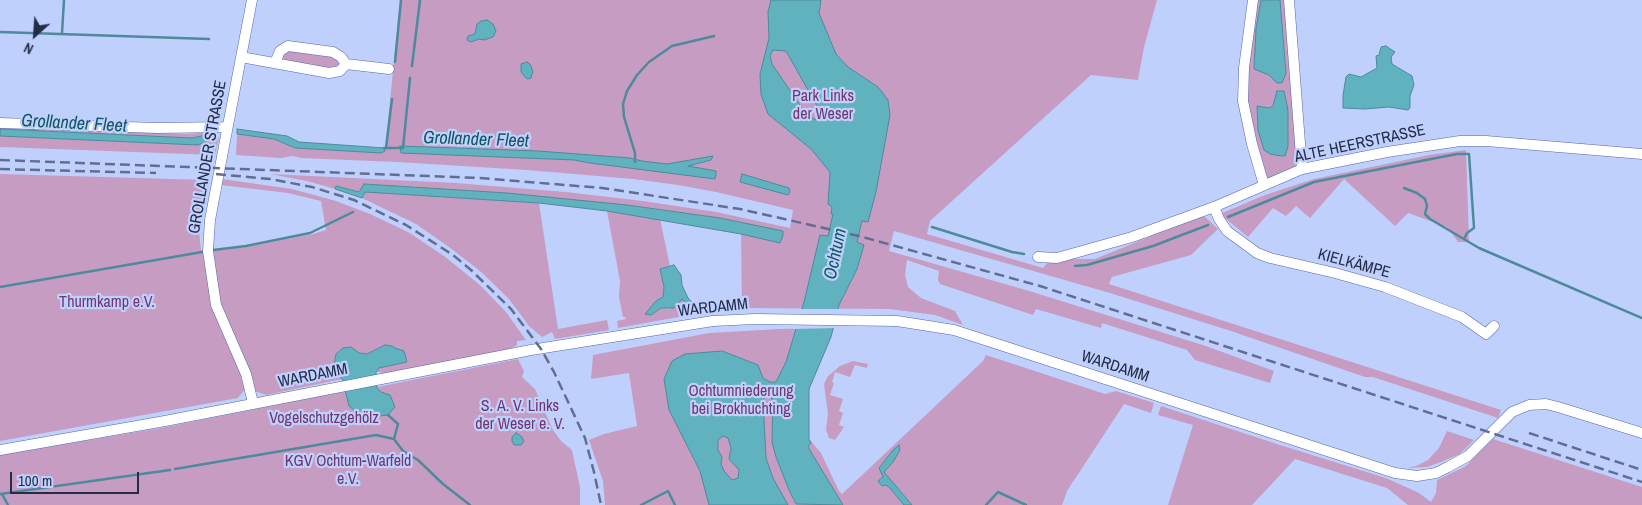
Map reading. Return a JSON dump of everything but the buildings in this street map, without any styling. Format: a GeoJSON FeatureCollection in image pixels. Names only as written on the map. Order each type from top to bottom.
{"type":"FeatureCollection","features":[{"type":"Feature","properties":{"kind":"street","name":"GROLLANDER STRASSE"},"geometry":{"type":"LineString","coordinates":[[252,0],[210,220],[208,251],[216,306],[246,374],[253,403]]}},
{"type":"Feature","properties":{"kind":"street"},"geometry":{"type":"LineString","coordinates":[[1253,0],[1246,52],[1243,101],[1252,144],[1264,185]]}},
{"type":"Feature","properties":{"kind":"street"},"geometry":{"type":"LineString","coordinates":[[1289,0],[1302,169]]}},
{"type":"Feature","properties":{"kind":"street"},"geometry":{"type":"LineString","coordinates":[[275,63],[280,51],[288,46],[334,52],[346,64],[389,69]]}},
{"type":"Feature","properties":{"kind":"street"},"geometry":{"type":"LineString","coordinates":[[241,57],[329,73],[340,71],[346,64]]}},
{"type":"Feature","properties":{"kind":"street"},"geometry":{"type":"LineString","coordinates":[[0,122],[158,128],[227,127]]}},
{"type":"Feature","properties":{"kind":"street","name":"ALTE HEERSTRASSE"},"geometry":{"type":"LineString","coordinates":[[1038,257],[1057,258],[1132,237],[1214,207],[1302,169],[1387,152],[1460,141],[1486,141],[1642,154]]}},
{"type":"Feature","properties":{"kind":"street","name":"KIELKÄMPE"},"geometry":{"type":"LineString","coordinates":[[1214,207],[1227,231],[1257,253],[1385,287],[1462,317],[1486,334],[1494,326]]}},
{"type":"Feature","properties":{"kind":"street","name":"WARDAMM"},"geometry":{"type":"LineString","coordinates":[[0,450],[165,421],[531,350],[713,321],[793,319],[897,321],[954,330],[1395,473],[1417,476],[1436,473],[1468,456],[1512,412],[1529,405],[1546,404],[1558,406],[1642,433]]}},
{"type":"Feature","properties":{"kind":"green space","name":"Park Links der Weser"},"geometry":{"type":"Polygon","coordinates":[[[400,0],[1157,0],[1144,47],[1138,80],[1091,75],[930,221],[927,234],[1043,268],[1050,259],[1095,259],[1203,215],[1218,229],[1191,255],[1112,277],[1109,284],[1501,410],[1498,418],[1373,377],[1365,377],[1231,331],[1110,293],[894,231],[889,251],[1026,290],[1206,346],[1274,371],[1270,383],[1195,360],[1187,350],[1102,323],[1101,328],[1036,309],[1033,315],[940,284],[938,280],[939,271],[907,260],[905,275],[908,287],[921,298],[955,311],[963,325],[935,315],[890,309],[742,308],[741,234],[743,223],[720,218],[627,205],[424,188],[364,184],[359,192],[337,186],[335,189],[270,174],[456,183],[566,192],[716,212],[790,228],[793,210],[716,192],[633,179],[527,170],[301,158],[293,156],[281,158],[236,155],[237,134],[274,139],[295,148],[381,153],[385,151],[400,0]]]}},
{"type":"Feature","properties":{"kind":"green space"},"geometry":{"type":"Polygon","coordinates":[[[1257,0],[1261,0],[1254,69],[1286,73],[1280,0],[1287,0],[1297,168],[1267,179],[1265,178],[1248,102],[1249,57],[1257,0]],[[1257,106],[1258,130],[1274,106],[1269,108],[1257,106]]]}},
{"type":"Feature","properties":{"kind":"green space"},"geometry":{"type":"Polygon","coordinates":[[[292,49],[336,57],[339,66],[334,70],[281,62],[283,52],[292,49]]]}},
{"type":"Feature","properties":{"kind":"green space"},"geometry":{"type":"Polygon","coordinates":[[[0,127],[185,134],[216,132],[219,138],[215,155],[0,147],[0,136],[197,145],[207,142],[206,136],[192,138],[0,129],[0,127]]]}},
{"type":"Feature","properties":{"kind":"green space"},"geometry":{"type":"Polygon","coordinates":[[[1466,150],[1469,242],[1458,242],[1447,227],[1408,213],[1395,226],[1344,179],[1310,218],[1296,206],[1286,216],[1273,208],[1248,237],[1220,214],[1265,195],[1314,179],[1429,155],[1466,150]]]}},
{"type":"Feature","properties":{"kind":"green space","name":"Thurmkamp e.V."},"geometry":{"type":"Polygon","coordinates":[[[0,174],[207,180],[209,184],[205,191],[199,231],[201,250],[247,247],[326,230],[321,201],[288,193],[221,185],[222,179],[292,189],[336,201],[370,214],[408,232],[444,256],[480,285],[506,312],[526,340],[517,341],[517,345],[510,349],[382,375],[381,372],[376,372],[379,368],[407,362],[404,351],[386,345],[367,354],[359,353],[351,347],[343,348],[336,354],[334,365],[342,379],[266,395],[246,388],[238,398],[0,441],[0,174]]]}},
{"type":"Feature","properties":{"kind":"green space"},"geometry":{"type":"Polygon","coordinates":[[[365,192],[539,203],[558,329],[607,320],[609,330],[555,339],[552,332],[542,337],[529,326],[509,299],[480,271],[416,224],[362,198],[365,192]]]}},
{"type":"Feature","properties":{"kind":"green space"},"geometry":{"type":"Polygon","coordinates":[[[607,211],[660,219],[670,266],[660,269],[664,287],[663,297],[656,301],[651,315],[661,308],[670,309],[682,298],[692,312],[684,316],[618,328],[617,321],[626,319],[623,317],[619,297],[620,281],[607,211]]]}},
{"type":"Feature","properties":{"kind":"green space","name":"Ochtumniederung bei Brokhuchting"},"geometry":{"type":"Polygon","coordinates":[[[834,328],[809,389],[809,439],[821,453],[842,494],[983,361],[986,355],[1105,394],[1116,391],[1154,403],[1151,413],[1124,404],[1067,491],[1062,505],[605,505],[603,481],[589,440],[604,434],[637,426],[629,373],[591,379],[593,355],[709,333],[834,328]]]}},
{"type":"Feature","properties":{"kind":"green space"},"geometry":{"type":"Polygon","coordinates":[[[518,359],[524,371],[522,377],[535,389],[553,430],[561,441],[572,450],[580,487],[580,505],[0,505],[0,455],[161,428],[346,391],[349,406],[368,416],[372,414],[379,416],[390,395],[381,392],[377,387],[518,359]]]}},
{"type":"Feature","properties":{"kind":"green space"},"geometry":{"type":"Polygon","coordinates":[[[853,361],[868,364],[867,368],[855,365],[850,377],[835,372],[832,382],[834,383],[830,395],[843,399],[839,411],[843,413],[839,425],[844,427],[835,440],[829,438],[826,430],[828,414],[824,384],[828,376],[840,366],[853,361]]]}},
{"type":"Feature","properties":{"kind":"green space"},"geometry":{"type":"Polygon","coordinates":[[[1161,406],[1386,478],[1419,493],[1431,502],[1436,493],[1437,480],[1466,466],[1493,439],[1642,487],[1642,505],[1408,505],[1387,488],[1295,459],[1252,505],[1168,505],[1193,425],[1158,415],[1161,406]]]}},
{"type":"Feature","properties":{"kind":"green space"},"geometry":{"type":"Polygon","coordinates":[[[1447,431],[1474,440],[1460,454],[1441,462],[1427,467],[1407,468],[1428,460],[1439,448],[1447,431]]]}},
{"type":"Feature","properties":{"kind":"water","name":"Ochtum"},"geometry":{"type":"Polygon","coordinates":[[[771,0],[821,0],[819,13],[836,54],[848,67],[878,87],[888,100],[890,115],[876,192],[868,222],[862,221],[857,242],[864,245],[857,269],[839,305],[831,337],[809,389],[809,439],[811,443],[808,447],[843,505],[796,504],[776,457],[772,442],[773,402],[771,397],[765,396],[763,401],[766,458],[773,478],[788,505],[709,505],[700,471],[669,410],[664,379],[672,361],[685,354],[722,351],[758,365],[763,378],[770,382],[776,382],[786,362],[804,302],[820,235],[828,236],[833,214],[831,214],[832,207],[828,204],[830,172],[811,149],[768,114],[761,94],[760,74],[769,38],[768,12],[771,0]],[[773,50],[770,56],[772,64],[806,114],[816,120],[821,116],[817,106],[786,51],[773,50]],[[723,436],[718,440],[718,450],[722,457],[721,464],[724,471],[732,480],[738,478],[739,470],[729,459],[731,448],[728,438],[723,436]]]}},
{"type":"Feature","properties":{"kind":"water"},"geometry":{"type":"Polygon","coordinates":[[[1261,0],[1280,0],[1286,73],[1282,83],[1277,83],[1269,75],[1254,69],[1256,29],[1261,0]]]}},
{"type":"Feature","properties":{"kind":"water"},"geometry":{"type":"Polygon","coordinates":[[[487,20],[493,24],[496,31],[493,37],[471,42],[467,40],[468,36],[475,34],[477,24],[487,20]]]}},
{"type":"Feature","properties":{"kind":"water"},"geometry":{"type":"Polygon","coordinates":[[[1386,46],[1395,52],[1391,57],[1392,64],[1412,76],[1414,85],[1410,96],[1410,108],[1408,110],[1389,107],[1343,108],[1346,77],[1349,74],[1361,77],[1377,68],[1376,56],[1379,55],[1381,47],[1386,46]]]}},
{"type":"Feature","properties":{"kind":"water"},"geometry":{"type":"Polygon","coordinates":[[[527,62],[533,71],[531,78],[527,79],[521,72],[521,64],[527,62]]]}},
{"type":"Feature","properties":{"kind":"water"},"geometry":{"type":"Polygon","coordinates":[[[1277,91],[1284,91],[1288,110],[1288,147],[1285,156],[1270,154],[1264,150],[1258,130],[1257,106],[1269,108],[1273,106],[1277,91]]]}},
{"type":"Feature","properties":{"kind":"water"},"geometry":{"type":"Polygon","coordinates":[[[0,129],[192,138],[206,135],[207,142],[197,145],[0,136],[0,129]]]}},
{"type":"Feature","properties":{"kind":"water"},"geometry":{"type":"Polygon","coordinates":[[[237,129],[287,136],[299,142],[385,148],[385,151],[381,153],[295,148],[274,139],[237,134],[237,129]]]}},
{"type":"Feature","properties":{"kind":"water"},"geometry":{"type":"Polygon","coordinates":[[[400,146],[538,151],[630,158],[667,164],[713,156],[711,160],[688,166],[716,171],[716,175],[715,179],[574,160],[401,153],[400,146]]]}},
{"type":"Feature","properties":{"kind":"water"},"geometry":{"type":"Polygon","coordinates":[[[742,174],[789,188],[790,192],[788,195],[740,182],[742,174]]]}},
{"type":"Feature","properties":{"kind":"water"},"geometry":{"type":"Polygon","coordinates":[[[364,184],[507,193],[627,205],[720,218],[783,231],[783,235],[780,243],[741,234],[607,211],[539,203],[365,192],[362,198],[335,189],[336,186],[359,192],[364,184]]]}},
{"type":"Feature","properties":{"kind":"water"},"geometry":{"type":"Polygon","coordinates":[[[674,265],[681,275],[682,285],[688,298],[701,311],[692,312],[682,299],[674,308],[661,308],[651,315],[645,314],[656,301],[663,297],[664,287],[660,269],[674,265]]]}},
{"type":"Feature","properties":{"kind":"water"},"geometry":{"type":"Polygon","coordinates":[[[385,345],[404,351],[407,362],[379,368],[376,372],[377,388],[381,392],[390,395],[395,407],[388,415],[379,416],[372,414],[368,416],[349,406],[343,381],[334,365],[336,354],[343,348],[351,347],[359,353],[367,354],[385,345]]]}},
{"type":"Feature","properties":{"kind":"water"},"geometry":{"type":"Polygon","coordinates":[[[516,433],[524,441],[521,445],[514,445],[512,441],[512,437],[516,433]]]}},
{"type":"Feature","properties":{"kind":"water"},"geometry":{"type":"Polygon","coordinates":[[[899,445],[900,450],[884,472],[912,505],[904,505],[889,487],[882,486],[878,481],[883,477],[879,468],[899,445]]]}},
{"type":"Feature","properties":{"kind":"pier"},"geometry":{"type":"Polygon","coordinates":[[[799,309],[841,309],[837,328],[793,329],[799,309]]]}},
{"type":"Feature","properties":{"kind":"waterway"},"geometry":{"type":"LineString","coordinates":[[62,33],[64,0]]}},
{"type":"Feature","properties":{"kind":"waterway"},"geometry":{"type":"LineString","coordinates":[[395,62],[401,0]]}},
{"type":"Feature","properties":{"kind":"waterway"},"geometry":{"type":"LineString","coordinates":[[412,66],[420,0]]}},
{"type":"Feature","properties":{"kind":"waterway"},"geometry":{"type":"LineString","coordinates":[[0,32],[209,39]]}},
{"type":"Feature","properties":{"kind":"waterway"},"geometry":{"type":"LineString","coordinates":[[635,162],[635,153],[624,117],[623,104],[627,91],[637,75],[649,62],[672,46],[714,36]]}},
{"type":"Feature","properties":{"kind":"waterway"},"geometry":{"type":"LineString","coordinates":[[403,148],[410,78]]}},
{"type":"Feature","properties":{"kind":"waterway"},"geometry":{"type":"LineString","coordinates":[[386,148],[392,99]]}},
{"type":"Feature","properties":{"kind":"waterway","name":"Grollander Fleet"},"geometry":{"type":"LineString","coordinates":[[384,148],[403,148]]}},
{"type":"Feature","properties":{"kind":"waterway"},"geometry":{"type":"LineString","coordinates":[[1228,217],[1314,182],[1457,154],[1469,154],[1474,228],[1467,233],[1464,239]]}},
{"type":"Feature","properties":{"kind":"waterway"},"geometry":{"type":"LineString","coordinates":[[1404,188],[1417,193],[1425,199],[1427,206],[1425,214],[1430,219],[1479,248],[1642,318]]}},
{"type":"Feature","properties":{"kind":"waterway"},"geometry":{"type":"LineString","coordinates":[[213,250],[246,246],[310,233],[353,212]]}},
{"type":"Feature","properties":{"kind":"waterway"},"geometry":{"type":"LineString","coordinates":[[1075,266],[1087,265],[1153,246],[1208,225]]}},
{"type":"Feature","properties":{"kind":"waterway"},"geometry":{"type":"LineString","coordinates":[[932,227],[1024,254]]}},
{"type":"Feature","properties":{"kind":"waterway"},"geometry":{"type":"LineString","coordinates":[[0,287],[202,252]]}},
{"type":"Feature","properties":{"kind":"waterway"},"geometry":{"type":"LineString","coordinates":[[388,415],[398,424],[394,439],[403,451],[418,460],[443,484],[470,505]]}},
{"type":"Feature","properties":{"kind":"waterway"},"geometry":{"type":"LineString","coordinates":[[175,469],[376,435],[394,439]]}},
{"type":"Feature","properties":{"kind":"waterway"},"geometry":{"type":"LineString","coordinates":[[0,494],[170,470]]}},
{"type":"Feature","properties":{"kind":"waterway"},"geometry":{"type":"LineString","coordinates":[[641,505],[668,491],[675,505]]}},
{"type":"Feature","properties":{"kind":"waterway"},"geometry":{"type":"LineString","coordinates":[[986,505],[998,492],[1026,505]]}},
{"type":"Feature","properties":{"kind":"waterway"},"geometry":{"type":"LineString","coordinates":[[2,494],[8,505]]}},
{"type":"Feature","properties":{"kind":"railway"},"geometry":{"type":"LineString","coordinates":[[0,160],[480,178],[602,188],[740,209],[859,236],[1040,286],[1642,482]]}},
{"type":"Feature","properties":{"kind":"railway"},"geometry":{"type":"LineString","coordinates":[[0,169],[156,173]]}},
{"type":"Feature","properties":{"kind":"railway"},"geometry":{"type":"LineString","coordinates":[[216,174],[270,179],[312,187],[354,200],[406,225],[453,255],[471,270],[511,309],[541,349],[554,372],[585,438],[601,505]]}},
{"type":"Feature","properties":{"kind":"railway"},"geometry":{"type":"LineString","coordinates":[[1529,433],[1642,470]]}},
{"type":"Feature","properties":{"kind":"park label","name":"S. A. V. Links der Weser e. V."},"geometry":{"type":"Point","coordinates":[520,416]}},
{"type":"Feature","properties":{"kind":"park label","name":"Vogelschutzgehölz"},"geometry":{"type":"Point","coordinates":[324,419]}},
{"type":"Feature","properties":{"kind":"park label","name":"KGV Ochtum-Warfeld e.V."},"geometry":{"type":"Point","coordinates":[348,471]}}]}
